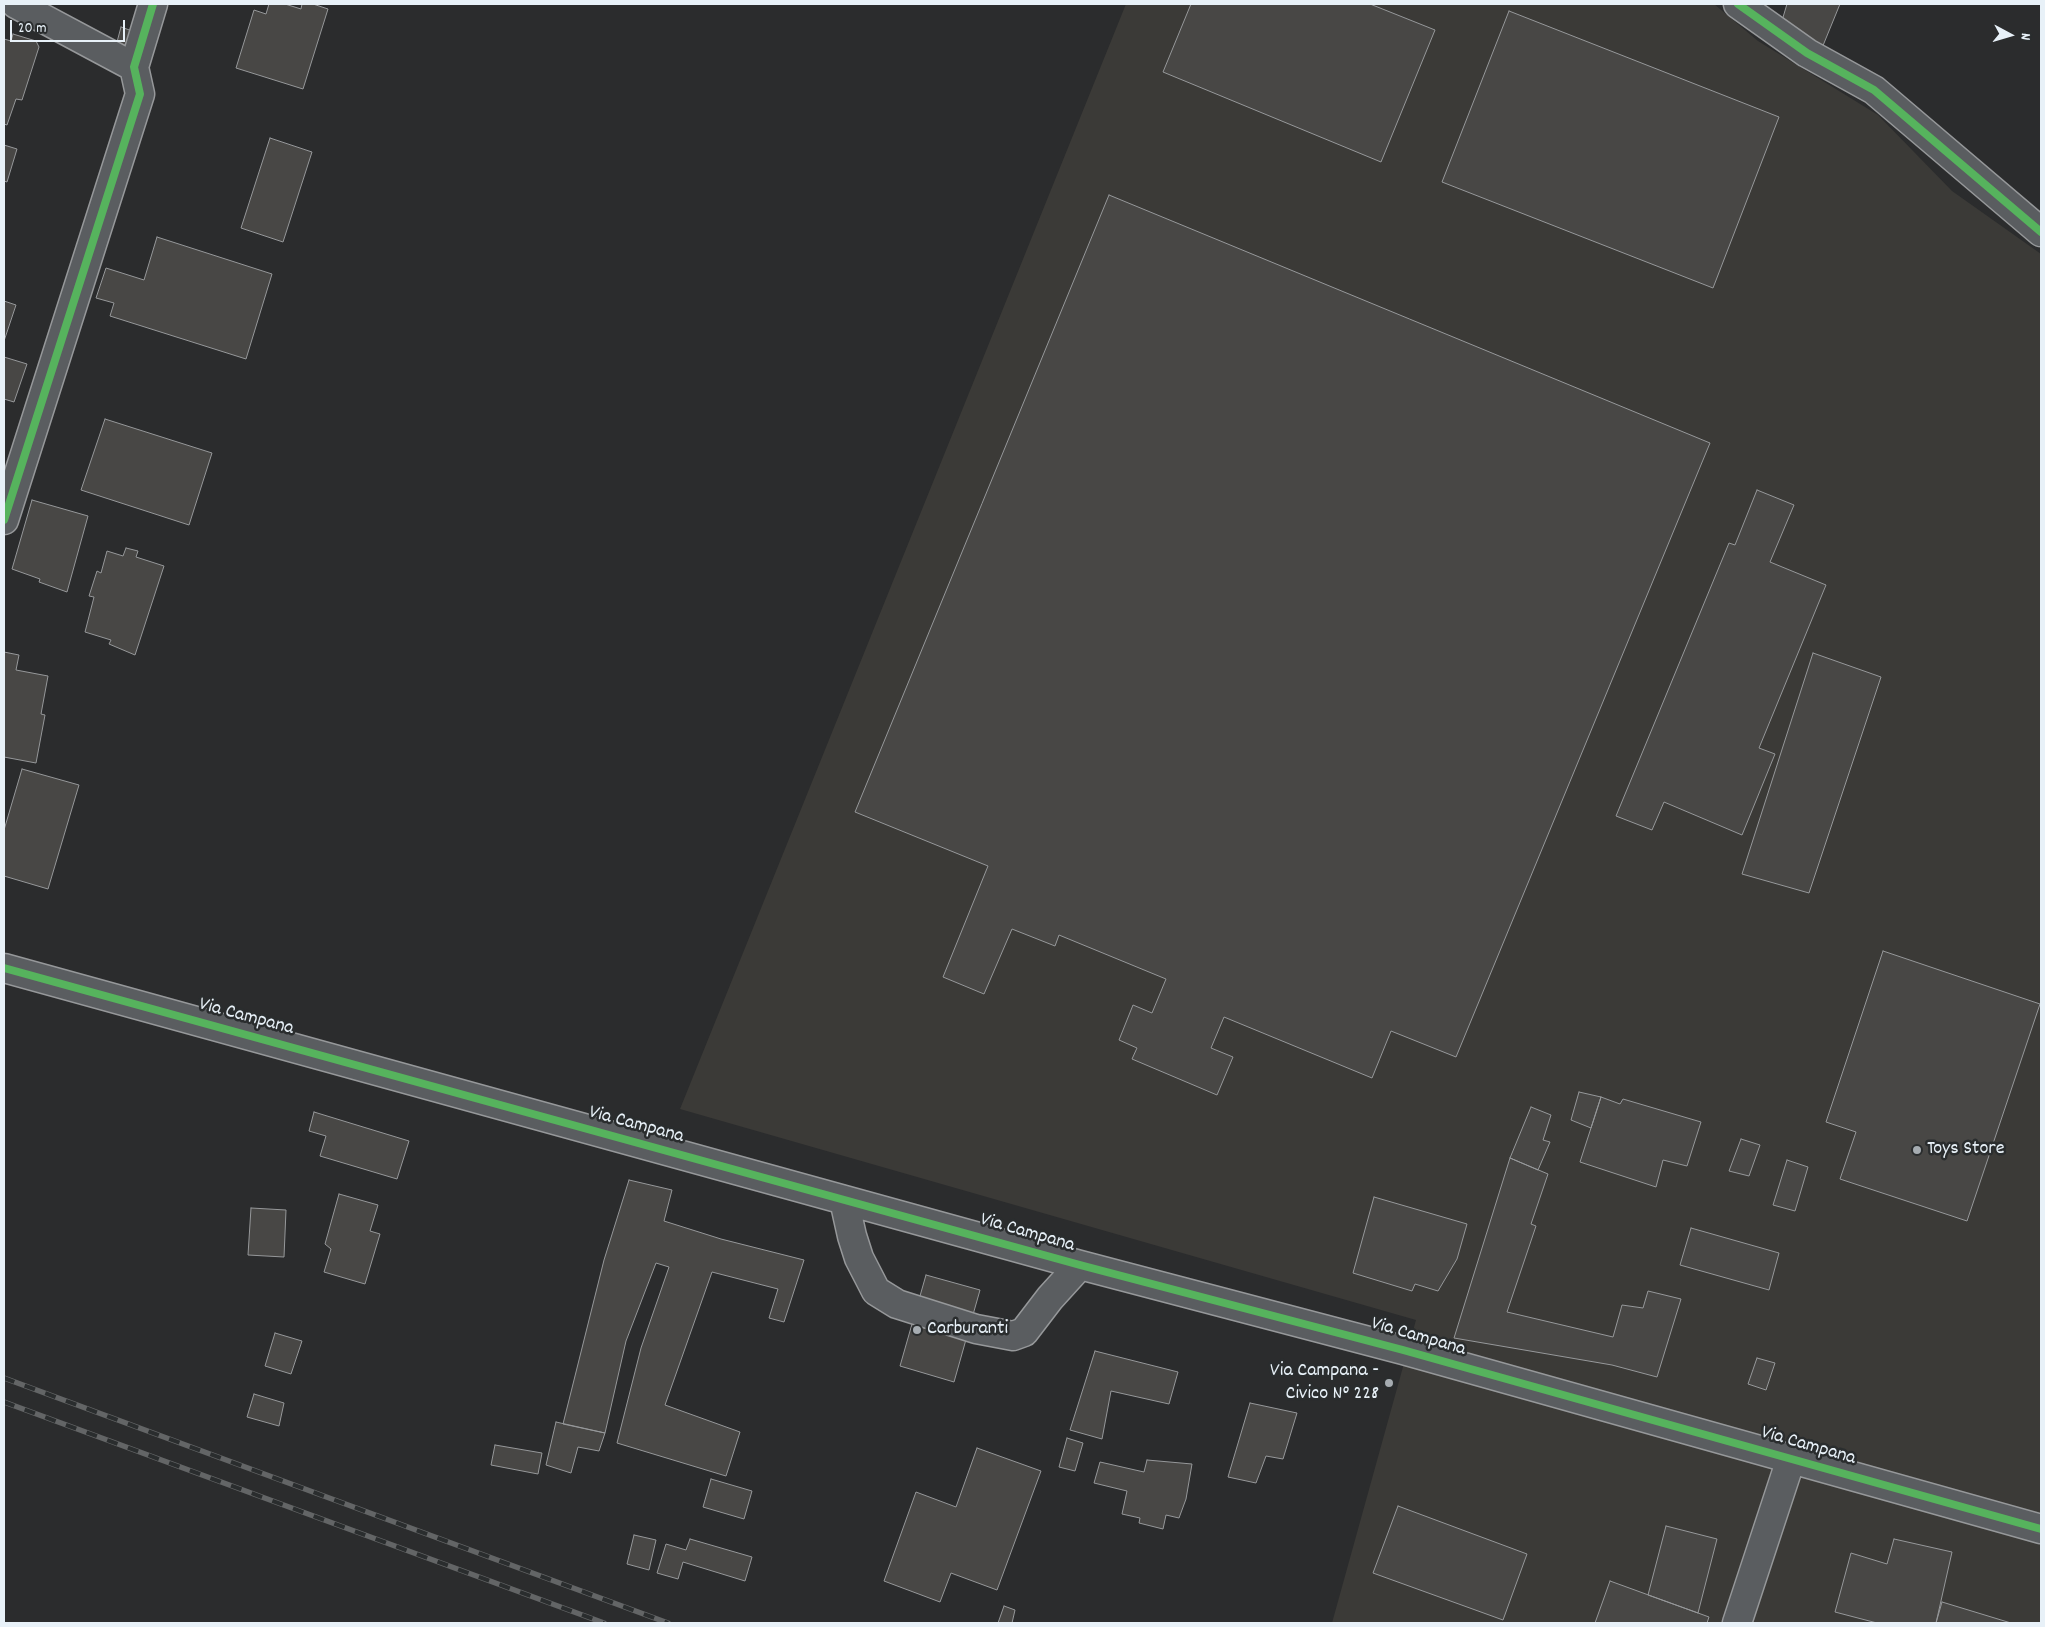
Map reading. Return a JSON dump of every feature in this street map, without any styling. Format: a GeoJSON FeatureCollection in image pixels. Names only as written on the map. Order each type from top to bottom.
{"type":"FeatureCollection","features":[{"type":"Feature","properties":{"kind":"street"},"geometry":{"type":"LineString","coordinates":[[16,4],[134,67]]}},
{"type":"Feature","properties":{"kind":"street"},"geometry":{"type":"LineString","coordinates":[[4,520],[140,94],[134,67],[153,4]]}},
{"type":"Feature","properties":{"kind":"street"},"geometry":{"type":"LineString","coordinates":[[1738,4],[1806,53],[1874,90],[2041,232]]}},
{"type":"Feature","properties":{"kind":"street","name":"Via Campana"},"geometry":{"type":"LineString","coordinates":[[4,968],[1080,1265],[1403,1350],[2041,1529]]}},
{"type":"Feature","properties":{"kind":"street"},"geometry":{"type":"LineString","coordinates":[[844,1200],[857,1252],[876,1291],[897,1304],[976,1328],[1013,1336],[1024,1332],[1050,1298],[1080,1265]]}},
{"type":"Feature","properties":{"kind":"street"},"geometry":{"type":"LineString","coordinates":[[1737,1623],[1791,1459]]}},
{"type":"Feature","properties":{"kind":"shaded area"},"geometry":{"type":"Polygon","coordinates":[[[1126,4],[1714,4],[1758,41],[1878,115],[1952,191],[2041,254],[2041,1623],[1332,1623],[1416,1320],[680,1109],[1126,4]]]}},
{"type":"Feature","properties":{"kind":"building"},"geometry":{"type":"Polygon","coordinates":[[[269,4],[285,4],[301,9],[302,4],[313,4],[328,9],[303,89],[236,68],[254,10],[266,14],[269,4]]]}},
{"type":"Feature","properties":{"kind":"building"},"geometry":{"type":"Polygon","coordinates":[[[1191,4],[1370,4],[1435,30],[1381,162],[1163,72],[1191,4]]]}},
{"type":"Feature","properties":{"kind":"building"},"geometry":{"type":"Polygon","coordinates":[[[1787,4],[1840,4],[1822,48],[1781,24],[1787,4]]]}},
{"type":"Feature","properties":{"kind":"building"},"geometry":{"type":"Polygon","coordinates":[[[1509,11],[1779,117],[1713,288],[1442,182],[1509,11]]]}},
{"type":"Feature","properties":{"kind":"building"},"geometry":{"type":"Polygon","coordinates":[[[121,27],[135,32],[130,48],[117,42],[121,27]]]}},
{"type":"Feature","properties":{"kind":"building"},"geometry":{"type":"Polygon","coordinates":[[[13,34],[36,41],[39,47],[22,100],[16,99],[7,125],[4,124],[4,39],[11,41],[13,34]]]}},
{"type":"Feature","properties":{"kind":"building"},"geometry":{"type":"Polygon","coordinates":[[[270,138],[312,152],[283,242],[241,228],[270,138]]]}},
{"type":"Feature","properties":{"kind":"building"},"geometry":{"type":"Polygon","coordinates":[[[4,145],[17,149],[7,182],[4,181],[4,145]]]}},
{"type":"Feature","properties":{"kind":"building"},"geometry":{"type":"Polygon","coordinates":[[[1109,195],[1710,443],[1456,1057],[1391,1031],[1372,1078],[1224,1017],[1211,1048],[1233,1057],[1217,1095],[1132,1059],[1137,1048],[1119,1040],[1133,1005],[1152,1013],[1166,979],[1059,935],[1055,946],[1012,929],[984,994],[943,977],[988,866],[855,812],[1109,195]]]}},
{"type":"Feature","properties":{"kind":"building"},"geometry":{"type":"Polygon","coordinates":[[[157,237],[272,274],[246,359],[110,316],[114,303],[96,298],[106,268],[144,280],[157,237]]]}},
{"type":"Feature","properties":{"kind":"building"},"geometry":{"type":"Polygon","coordinates":[[[4,301],[16,305],[4,341],[4,301]]]}},
{"type":"Feature","properties":{"kind":"building"},"geometry":{"type":"Polygon","coordinates":[[[4,357],[27,364],[14,402],[4,399],[4,357]]]}},
{"type":"Feature","properties":{"kind":"building"},"geometry":{"type":"Polygon","coordinates":[[[105,419],[212,453],[189,525],[81,490],[105,419]]]}},
{"type":"Feature","properties":{"kind":"building"},"geometry":{"type":"Polygon","coordinates":[[[1757,490],[1794,505],[1770,562],[1826,585],[1759,748],[1775,754],[1742,835],[1664,802],[1652,830],[1616,816],[1729,543],[1735,545],[1757,490]]]}},
{"type":"Feature","properties":{"kind":"building"},"geometry":{"type":"Polygon","coordinates":[[[32,500],[88,516],[67,592],[39,582],[40,579],[12,569],[32,500]]]}},
{"type":"Feature","properties":{"kind":"building"},"geometry":{"type":"Polygon","coordinates":[[[126,548],[138,551],[136,557],[164,566],[135,655],[109,644],[111,640],[85,632],[94,597],[89,596],[97,571],[101,573],[107,551],[123,556],[126,548]]]}},
{"type":"Feature","properties":{"kind":"building"},"geometry":{"type":"Polygon","coordinates":[[[4,652],[19,655],[16,670],[48,676],[41,714],[45,715],[36,763],[4,757],[4,652]]]}},
{"type":"Feature","properties":{"kind":"building"},"geometry":{"type":"Polygon","coordinates":[[[1813,653],[1881,677],[1809,893],[1742,874],[1813,653]]]}},
{"type":"Feature","properties":{"kind":"building"},"geometry":{"type":"Polygon","coordinates":[[[22,769],[79,785],[48,889],[4,876],[4,830],[22,769]]]}},
{"type":"Feature","properties":{"kind":"building"},"geometry":{"type":"Polygon","coordinates":[[[1883,951],[2040,1004],[1967,1221],[1840,1179],[1856,1132],[1826,1122],[1883,951]]]}},
{"type":"Feature","properties":{"kind":"building"},"geometry":{"type":"Polygon","coordinates":[[[1579,1092],[1601,1097],[1591,1128],[1571,1120],[1579,1092]]]}},
{"type":"Feature","properties":{"kind":"building"},"geometry":{"type":"Polygon","coordinates":[[[1601,1097],[1620,1104],[1623,1099],[1701,1122],[1687,1166],[1663,1160],[1656,1187],[1580,1162],[1601,1097]]]}},
{"type":"Feature","properties":{"kind":"building"},"geometry":{"type":"Polygon","coordinates":[[[1531,1107],[1551,1115],[1543,1140],[1550,1142],[1538,1170],[1510,1158],[1531,1107]]]}},
{"type":"Feature","properties":{"kind":"building"},"geometry":{"type":"Polygon","coordinates":[[[314,1112],[409,1141],[397,1179],[320,1156],[326,1136],[309,1131],[314,1112]]]}},
{"type":"Feature","properties":{"kind":"building"},"geometry":{"type":"Polygon","coordinates":[[[1741,1139],[1760,1145],[1749,1176],[1729,1171],[1741,1139]]]}},
{"type":"Feature","properties":{"kind":"building"},"geometry":{"type":"Polygon","coordinates":[[[1510,1158],[1548,1174],[1531,1224],[1536,1226],[1507,1312],[1613,1337],[1622,1305],[1643,1308],[1648,1291],[1681,1299],[1657,1377],[1612,1365],[1454,1338],[1510,1158]]]}},
{"type":"Feature","properties":{"kind":"building"},"geometry":{"type":"Polygon","coordinates":[[[1787,1160],[1808,1167],[1795,1211],[1773,1205],[1787,1160]]]}},
{"type":"Feature","properties":{"kind":"building"},"geometry":{"type":"Polygon","coordinates":[[[629,1180],[672,1190],[664,1221],[721,1239],[804,1260],[784,1322],[769,1318],[778,1289],[712,1272],[665,1405],[740,1432],[726,1476],[617,1443],[641,1348],[669,1267],[656,1263],[626,1341],[605,1433],[563,1424],[604,1260],[629,1180]]]}},
{"type":"Feature","properties":{"kind":"building"},"geometry":{"type":"Polygon","coordinates":[[[339,1194],[378,1205],[370,1231],[380,1234],[365,1284],[324,1272],[331,1249],[325,1244],[339,1194]]]}},
{"type":"Feature","properties":{"kind":"building"},"geometry":{"type":"Polygon","coordinates":[[[1374,1197],[1467,1224],[1457,1259],[1438,1291],[1415,1284],[1412,1291],[1353,1273],[1374,1197]]]}},
{"type":"Feature","properties":{"kind":"building"},"geometry":{"type":"Polygon","coordinates":[[[251,1208],[286,1210],[284,1257],[248,1255],[251,1208]]]}},
{"type":"Feature","properties":{"kind":"building"},"geometry":{"type":"Polygon","coordinates":[[[1691,1228],[1779,1253],[1769,1290],[1680,1265],[1691,1228]]]}},
{"type":"Feature","properties":{"kind":"building"},"geometry":{"type":"Polygon","coordinates":[[[926,1275],[980,1290],[954,1382],[900,1366],[926,1275]]]}},
{"type":"Feature","properties":{"kind":"building"},"geometry":{"type":"Polygon","coordinates":[[[275,1333],[302,1341],[291,1374],[265,1366],[275,1333]]]}},
{"type":"Feature","properties":{"kind":"building"},"geometry":{"type":"Polygon","coordinates":[[[1095,1351],[1178,1372],[1169,1404],[1111,1391],[1102,1439],[1070,1430],[1095,1351]]]}},
{"type":"Feature","properties":{"kind":"building"},"geometry":{"type":"Polygon","coordinates":[[[1757,1358],[1775,1363],[1766,1390],[1748,1384],[1757,1358]]]}},
{"type":"Feature","properties":{"kind":"building"},"geometry":{"type":"Polygon","coordinates":[[[254,1394],[284,1403],[279,1426],[247,1417],[254,1394]]]}},
{"type":"Feature","properties":{"kind":"building"},"geometry":{"type":"Polygon","coordinates":[[[1250,1403],[1297,1413],[1283,1459],[1266,1456],[1256,1483],[1228,1477],[1250,1403]]]}},
{"type":"Feature","properties":{"kind":"building"},"geometry":{"type":"Polygon","coordinates":[[[556,1422],[605,1433],[599,1451],[578,1447],[571,1473],[546,1465],[556,1422]]]}},
{"type":"Feature","properties":{"kind":"building"},"geometry":{"type":"Polygon","coordinates":[[[1067,1438],[1083,1443],[1075,1471],[1059,1467],[1067,1438]]]}},
{"type":"Feature","properties":{"kind":"building"},"geometry":{"type":"Polygon","coordinates":[[[495,1445],[542,1453],[538,1474],[491,1465],[495,1445]]]}},
{"type":"Feature","properties":{"kind":"building"},"geometry":{"type":"Polygon","coordinates":[[[977,1448],[1041,1471],[997,1590],[951,1573],[940,1602],[884,1581],[916,1492],[956,1507],[977,1448]]]}},
{"type":"Feature","properties":{"kind":"building"},"geometry":{"type":"Polygon","coordinates":[[[1147,1460],[1192,1464],[1186,1499],[1179,1518],[1166,1515],[1163,1529],[1139,1523],[1140,1518],[1122,1514],[1127,1491],[1094,1483],[1100,1462],[1144,1472],[1147,1460]]]}},
{"type":"Feature","properties":{"kind":"building"},"geometry":{"type":"Polygon","coordinates":[[[711,1479],[752,1491],[744,1519],[703,1507],[711,1479]]]}},
{"type":"Feature","properties":{"kind":"building"},"geometry":{"type":"Polygon","coordinates":[[[1398,1506],[1527,1554],[1503,1620],[1373,1573],[1398,1506]]]}},
{"type":"Feature","properties":{"kind":"building"},"geometry":{"type":"Polygon","coordinates":[[[1666,1526],[1717,1539],[1698,1613],[1648,1595],[1666,1526]]]}},
{"type":"Feature","properties":{"kind":"building"},"geometry":{"type":"Polygon","coordinates":[[[634,1535],[656,1540],[649,1570],[627,1564],[634,1535]]]}},
{"type":"Feature","properties":{"kind":"building"},"geometry":{"type":"Polygon","coordinates":[[[690,1539],[752,1557],[745,1581],[683,1562],[678,1579],[657,1573],[666,1544],[686,1550],[690,1539]]]}},
{"type":"Feature","properties":{"kind":"building"},"geometry":{"type":"Polygon","coordinates":[[[1894,1539],[1952,1552],[1936,1623],[1877,1623],[1835,1612],[1851,1553],[1887,1564],[1894,1539]]]}},
{"type":"Feature","properties":{"kind":"building"},"geometry":{"type":"Polygon","coordinates":[[[1610,1581],[1709,1617],[1707,1623],[1595,1623],[1610,1581]]]}},
{"type":"Feature","properties":{"kind":"building"},"geometry":{"type":"Polygon","coordinates":[[[1942,1602],[2011,1623],[1936,1623],[1942,1602]]]}},
{"type":"Feature","properties":{"kind":"building"},"geometry":{"type":"Polygon","coordinates":[[[1004,1606],[1015,1610],[1012,1623],[998,1623],[1004,1606]]]}},
{"type":"Feature","properties":{"kind":"railway"},"geometry":{"type":"LineString","coordinates":[[4,1378],[668,1623]]}},
{"type":"Feature","properties":{"kind":"railway"},"geometry":{"type":"LineString","coordinates":[[4,1402],[604,1623]]}},
{"type":"Feature","properties":{"kind":"cycle path"},"geometry":{"type":"LineString","coordinates":[[4,520],[140,94],[134,67],[153,4]]}},
{"type":"Feature","properties":{"kind":"cycle path"},"geometry":{"type":"LineString","coordinates":[[1738,4],[1807,53],[1874,90],[2041,232]]}},
{"type":"Feature","properties":{"kind":"cycle path"},"geometry":{"type":"LineString","coordinates":[[4,968],[1080,1265],[1403,1350],[2041,1529]]}},
{"type":"Feature","properties":{"kind":"place","name":"Toys Store"},"geometry":{"type":"Point","coordinates":[1917,1150]}},
{"type":"Feature","properties":{"kind":"place","name":"Carburanti"},"geometry":{"type":"Point","coordinates":[917,1330]}},
{"type":"Feature","properties":{"kind":"place","name":"Via Campana - Civico N° 228"},"geometry":{"type":"Point","coordinates":[1389,1383]}}]}
